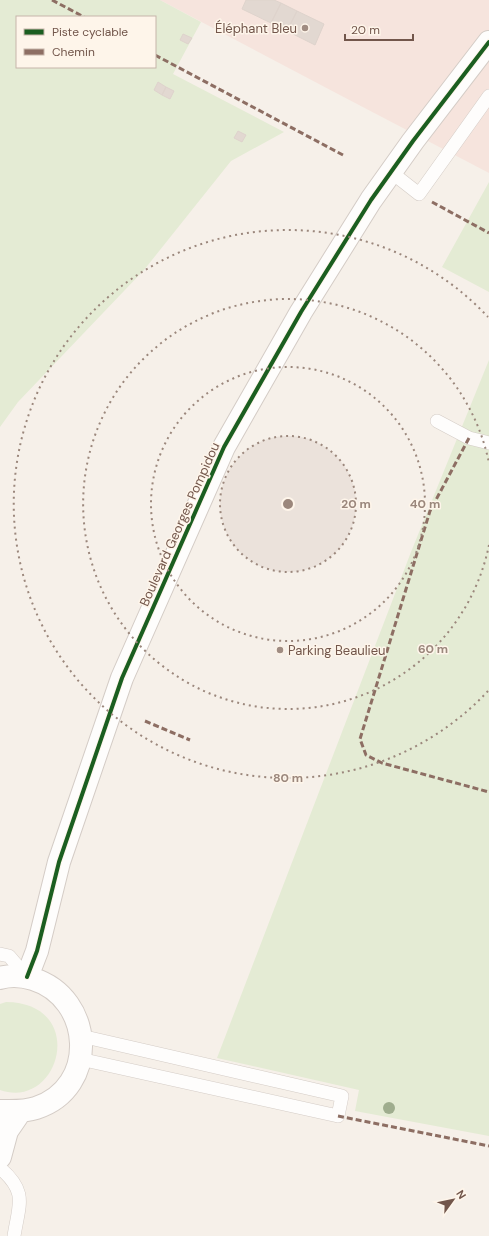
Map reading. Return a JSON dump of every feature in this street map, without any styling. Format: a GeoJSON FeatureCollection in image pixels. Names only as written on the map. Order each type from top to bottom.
{"type":"FeatureCollection","features":[{"type":"Feature","properties":{"kind":"street","name":"Boulevard Georges Pompidou"},"geometry":{"type":"LineString","coordinates":[[27,977],[37,951],[59,862],[122,678],[190,520],[224,447],[297,319],[371,200],[413,141],[489,42]]}},
{"type":"Feature","properties":{"kind":"street"},"geometry":{"type":"LineString","coordinates":[[0,978],[27,977],[42,982],[55,990],[66,1001],[74,1014],[81,1036],[80,1059],[75,1075],[65,1089],[52,1100],[37,1108],[10,1111],[7,1131],[0,1157]]}},
{"type":"Feature","properties":{"kind":"lane"},"geometry":{"type":"LineString","coordinates":[[391,172],[419,194],[489,96]]}},
{"type":"Feature","properties":{"kind":"lane"},"geometry":{"type":"LineString","coordinates":[[437,421],[469,438],[489,442]]}},
{"type":"Feature","properties":{"kind":"lane"},"geometry":{"type":"LineString","coordinates":[[0,954],[9,956],[27,977]]}},
{"type":"Feature","properties":{"kind":"lane"},"geometry":{"type":"LineString","coordinates":[[80,1059],[338,1116],[342,1096],[81,1036]]}},
{"type":"Feature","properties":{"kind":"lane"},"geometry":{"type":"LineString","coordinates":[[0,1168],[17,1186],[20,1194],[14,1236]]}},
{"type":"Feature","properties":{"kind":"shaded area"},"geometry":{"type":"Polygon","coordinates":[[[160,0],[489,0],[489,173],[336,93],[160,0]]]}},
{"type":"Feature","properties":{"kind":"green space"},"geometry":{"type":"Polygon","coordinates":[[[0,0],[160,0],[201,22],[173,74],[284,132],[231,161],[144,270],[18,402],[0,427],[0,0]]]}},
{"type":"Feature","properties":{"kind":"green space"},"geometry":{"type":"Polygon","coordinates":[[[489,182],[489,292],[442,267],[489,182]]]}},
{"type":"Feature","properties":{"kind":"green space"},"geometry":{"type":"Polygon","coordinates":[[[489,360],[489,1136],[355,1111],[359,1090],[217,1058],[411,552],[489,360]]]}},
{"type":"Feature","properties":{"kind":"green space"},"geometry":{"type":"Polygon","coordinates":[[[6,1002],[32,1007],[49,1019],[56,1036],[57,1054],[50,1072],[38,1085],[21,1092],[0,1090],[0,1004],[6,1002]]]}},
{"type":"Feature","properties":{"kind":"building","name":"Éléphant Bleu"},"geometry":{"type":"Polygon","coordinates":[[[246,0],[274,0],[281,3],[271,23],[242,9],[246,0]]]}},
{"type":"Feature","properties":{"kind":"building"},"geometry":{"type":"Polygon","coordinates":[[[281,3],[297,11],[287,31],[271,23],[281,3]]]}},
{"type":"Feature","properties":{"kind":"building","name":"Éléphant Bleu"},"geometry":{"type":"Polygon","coordinates":[[[297,11],[324,24],[315,45],[287,31],[297,11]]]}},
{"type":"Feature","properties":{"kind":"building"},"geometry":{"type":"Polygon","coordinates":[[[183,34],[192,38],[188,44],[180,40],[183,34]]]}},
{"type":"Feature","properties":{"kind":"building"},"geometry":{"type":"Polygon","coordinates":[[[158,82],[166,87],[162,95],[154,90],[158,82]]]}},
{"type":"Feature","properties":{"kind":"building"},"geometry":{"type":"Polygon","coordinates":[[[166,87],[174,91],[170,99],[162,95],[166,87]]]}},
{"type":"Feature","properties":{"kind":"building"},"geometry":{"type":"Polygon","coordinates":[[[238,131],[246,135],[242,142],[234,138],[238,131]]]}},
{"type":"Feature","properties":{"kind":"marked path"},"geometry":{"type":"LineString","coordinates":[[52,0],[82,16]]}},
{"type":"Feature","properties":{"kind":"marked path"},"geometry":{"type":"LineString","coordinates":[[156,56],[343,155]]}},
{"type":"Feature","properties":{"kind":"marked path"},"geometry":{"type":"LineString","coordinates":[[432,202],[489,233]]}},
{"type":"Feature","properties":{"kind":"marked path"},"geometry":{"type":"LineString","coordinates":[[469,438],[430,511],[360,739],[366,755],[382,763],[489,792]]}},
{"type":"Feature","properties":{"kind":"marked path"},"geometry":{"type":"LineString","coordinates":[[145,721],[190,740]]}},
{"type":"Feature","properties":{"kind":"marked path"},"geometry":{"type":"LineString","coordinates":[[338,1116],[489,1146]]}},
{"type":"Feature","properties":{"kind":"cycle path"},"geometry":{"type":"LineString","coordinates":[[27,977],[37,951],[59,862],[122,678],[224,447],[301,312],[371,200],[413,141],[489,42]]}},
{"type":"Feature","properties":{"kind":"place","name":"Éléphant Bleu"},"geometry":{"type":"Point","coordinates":[305,28]}},
{"type":"Feature","properties":{"kind":"place","name":"Parking Beaulieu"},"geometry":{"type":"Point","coordinates":[280,650]}}]}
